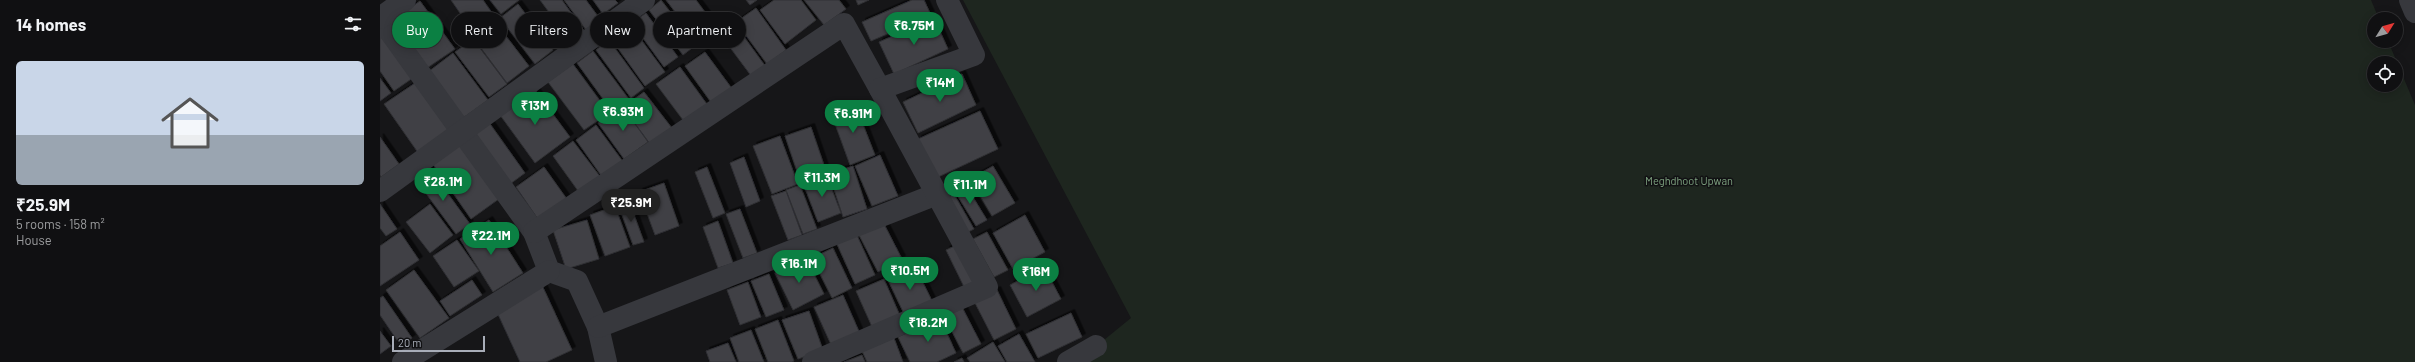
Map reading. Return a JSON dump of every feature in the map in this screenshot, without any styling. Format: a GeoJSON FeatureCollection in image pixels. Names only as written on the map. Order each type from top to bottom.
{"type":"FeatureCollection","features":[{"type":"Feature","properties":{"kind":"street"},"geometry":{"type":"LineString","coordinates":[[405,0],[380,18],[534,232],[548,271],[576,282],[598,327],[606,362]]}},
{"type":"Feature","properties":{"kind":"street"},"geometry":{"type":"LineString","coordinates":[[380,191],[462,130],[644,0]]}},
{"type":"Feature","properties":{"kind":"street"},"geometry":{"type":"LineString","coordinates":[[880,89],[974,55],[947,0]]}},
{"type":"Feature","properties":{"kind":"street"},"geometry":{"type":"LineString","coordinates":[[2410,0],[2415,12]]}},
{"type":"Feature","properties":{"kind":"street"},"geometry":{"type":"LineString","coordinates":[[534,232],[844,24],[987,287],[813,362]]}},
{"type":"Feature","properties":{"kind":"street"},"geometry":{"type":"LineString","coordinates":[[598,327],[937,194]]}},
{"type":"Feature","properties":{"kind":"street"},"geometry":{"type":"LineString","coordinates":[[403,362],[548,271]]}},
{"type":"Feature","properties":{"kind":"street"},"geometry":{"type":"LineString","coordinates":[[1068,362],[1096,346]]}},
{"type":"Feature","properties":{"kind":"green space","name":"Meghdhoot Upwan"},"geometry":{"type":"Polygon","coordinates":[[[963,0],[2371,0],[2376,12],[2367,12],[2367,48],[2391,48],[2394,56],[2367,56],[2367,92],[2403,92],[2403,77],[2415,105],[2415,362],[1077,362],[1131,318],[963,0]]]}},
{"type":"Feature","properties":{"kind":"building"},"geometry":{"type":"Polygon","coordinates":[[[451,0],[483,0],[491,12],[459,12],[451,0]]]}},
{"type":"Feature","properties":{"kind":"building"},"geometry":{"type":"Polygon","coordinates":[[[490,0],[519,0],[504,12],[499,12],[490,0]]]}},
{"type":"Feature","properties":{"kind":"building"},"geometry":{"type":"Polygon","coordinates":[[[540,0],[562,0],[571,12],[549,12],[540,0]]]}},
{"type":"Feature","properties":{"kind":"building"},"geometry":{"type":"Polygon","coordinates":[[[564,0],[586,0],[595,12],[590,12],[590,27],[586,30],[582,25],[582,12],[573,12],[564,0]]]}},
{"type":"Feature","properties":{"kind":"building"},"geometry":{"type":"Polygon","coordinates":[[[593,0],[615,0],[618,3],[606,12],[602,12],[593,0]]]}},
{"type":"Feature","properties":{"kind":"building"},"geometry":{"type":"Polygon","coordinates":[[[661,0],[670,12],[653,12],[653,15],[649,10],[661,0]]]}},
{"type":"Feature","properties":{"kind":"building"},"geometry":{"type":"Polygon","coordinates":[[[666,0],[696,0],[705,12],[675,12],[666,0]]]}},
{"type":"Feature","properties":{"kind":"building"},"geometry":{"type":"Polygon","coordinates":[[[746,0],[757,0],[750,5],[746,0]]]}},
{"type":"Feature","properties":{"kind":"building"},"geometry":{"type":"Polygon","coordinates":[[[774,0],[801,0],[816,20],[785,44],[760,10],[774,0]]]}},
{"type":"Feature","properties":{"kind":"building"},"geometry":{"type":"Polygon","coordinates":[[[804,0],[839,0],[846,9],[824,25],[804,0]]]}},
{"type":"Feature","properties":{"kind":"building"},"geometry":{"type":"Polygon","coordinates":[[[856,0],[869,0],[858,5],[856,0]]]}},
{"type":"Feature","properties":{"kind":"building"},"geometry":{"type":"Polygon","coordinates":[[[912,0],[924,0],[931,15],[871,41],[862,22],[912,0]]]}},
{"type":"Feature","properties":{"kind":"building"},"geometry":{"type":"Polygon","coordinates":[[[420,1],[428,12],[404,12],[420,1]]]}},
{"type":"Feature","properties":{"kind":"building"},"geometry":{"type":"Polygon","coordinates":[[[518,4],[524,12],[515,12],[515,38],[507,27],[507,13],[518,4]]]}},
{"type":"Feature","properties":{"kind":"building"},"geometry":{"type":"Polygon","coordinates":[[[756,8],[786,50],[767,64],[746,36],[746,15],[756,8]]]}},
{"type":"Feature","properties":{"kind":"building"},"geometry":{"type":"Polygon","coordinates":[[[646,13],[653,23],[653,48],[671,48],[678,57],[664,67],[645,41],[646,13]]]}},
{"type":"Feature","properties":{"kind":"building"},"geometry":{"type":"Polygon","coordinates":[[[934,18],[948,49],[894,74],[879,42],[934,18]]]}},
{"type":"Feature","properties":{"kind":"building"},"geometry":{"type":"Polygon","coordinates":[[[380,25],[392,41],[392,48],[397,48],[417,75],[394,91],[380,71],[380,25]]]}},
{"type":"Feature","properties":{"kind":"building"},"geometry":{"type":"Polygon","coordinates":[[[443,33],[451,44],[451,48],[455,49],[427,68],[413,48],[443,48],[443,33]]]}},
{"type":"Feature","properties":{"kind":"building"},"geometry":{"type":"Polygon","coordinates":[[[507,37],[529,66],[507,83],[481,48],[507,48],[507,37]]]}},
{"type":"Feature","properties":{"kind":"building"},"geometry":{"type":"Polygon","coordinates":[[[746,40],[766,67],[752,77],[730,48],[746,48],[746,40]]]}},
{"type":"Feature","properties":{"kind":"building"},"geometry":{"type":"Polygon","coordinates":[[[645,45],[665,72],[645,86],[618,48],[645,48],[645,45]]]}},
{"type":"Feature","properties":{"kind":"building"},"geometry":{"type":"Polygon","coordinates":[[[461,48],[480,48],[507,84],[489,97],[455,52],[461,48]]]}},
{"type":"Feature","properties":{"kind":"building"},"geometry":{"type":"Polygon","coordinates":[[[523,48],[551,48],[553,50],[535,64],[523,48]]]}},
{"type":"Feature","properties":{"kind":"building"},"geometry":{"type":"Polygon","coordinates":[[[599,48],[615,48],[644,88],[631,98],[596,50],[599,48]]]}},
{"type":"Feature","properties":{"kind":"building"},"geometry":{"type":"Polygon","coordinates":[[[678,48],[692,48],[683,55],[678,48]]]}},
{"type":"Feature","properties":{"kind":"building"},"geometry":{"type":"Polygon","coordinates":[[[593,51],[628,98],[611,110],[577,63],[593,51]]]}},
{"type":"Feature","properties":{"kind":"building"},"geometry":{"type":"Polygon","coordinates":[[[705,52],[733,90],[713,105],[685,66],[705,52]]]}},
{"type":"Feature","properties":{"kind":"building"},"geometry":{"type":"Polygon","coordinates":[[[453,53],[488,100],[463,118],[428,72],[453,53]]]}},
{"type":"Feature","properties":{"kind":"building"},"geometry":{"type":"Polygon","coordinates":[[[573,64],[609,113],[584,130],[548,82],[573,64]]]}},
{"type":"Feature","properties":{"kind":"building"},"geometry":{"type":"Polygon","coordinates":[[[680,67],[709,107],[686,124],[656,84],[680,67]]]}},
{"type":"Feature","properties":{"kind":"building"},"geometry":{"type":"Polygon","coordinates":[[[962,74],[976,105],[918,133],[903,102],[962,74]]]}},
{"type":"Feature","properties":{"kind":"building"},"geometry":{"type":"Polygon","coordinates":[[[380,78],[391,93],[380,101],[380,78]]]}},
{"type":"Feature","properties":{"kind":"building"},"geometry":{"type":"Polygon","coordinates":[[[421,79],[456,128],[419,154],[384,104],[421,79]]]}},
{"type":"Feature","properties":{"kind":"building"},"geometry":{"type":"Polygon","coordinates":[[[535,90],[570,137],[535,163],[500,115],[535,90]]]}},
{"type":"Feature","properties":{"kind":"building"},"geometry":{"type":"Polygon","coordinates":[[[644,92],[675,132],[653,148],[623,107],[644,92]]]}},
{"type":"Feature","properties":{"kind":"building"},"geometry":{"type":"Polygon","coordinates":[[[855,104],[875,155],[850,165],[831,113],[855,104]]]}},
{"type":"Feature","properties":{"kind":"building"},"geometry":{"type":"Polygon","coordinates":[[[622,106],[648,142],[624,159],[598,123],[622,106]]]}},
{"type":"Feature","properties":{"kind":"building"},"geometry":{"type":"Polygon","coordinates":[[[980,111],[998,149],[936,178],[918,139],[980,111]]]}},
{"type":"Feature","properties":{"kind":"building"},"geometry":{"type":"Polygon","coordinates":[[[488,121],[525,173],[510,184],[473,132],[488,121]]]}},
{"type":"Feature","properties":{"kind":"building"},"geometry":{"type":"Polygon","coordinates":[[[596,125],[624,163],[603,178],[576,140],[596,125]]]}},
{"type":"Feature","properties":{"kind":"building"},"geometry":{"type":"Polygon","coordinates":[[[811,127],[826,171],[800,180],[785,136],[811,127]]]}},
{"type":"Feature","properties":{"kind":"building"},"geometry":{"type":"Polygon","coordinates":[[[780,136],[798,184],[772,194],[753,146],[780,136]]]}},
{"type":"Feature","properties":{"kind":"building"},"geometry":{"type":"Polygon","coordinates":[[[380,137],[399,164],[381,177],[380,175],[380,137]]]}},
{"type":"Feature","properties":{"kind":"building"},"geometry":{"type":"Polygon","coordinates":[[[465,140],[503,196],[471,219],[432,163],[465,140]]]}},
{"type":"Feature","properties":{"kind":"building"},"geometry":{"type":"Polygon","coordinates":[[[573,141],[602,179],[581,195],[553,156],[573,141]]]}},
{"type":"Feature","properties":{"kind":"building"},"geometry":{"type":"Polygon","coordinates":[[[880,155],[898,196],[872,206],[855,166],[880,155]]]}},
{"type":"Feature","properties":{"kind":"building"},"geometry":{"type":"Polygon","coordinates":[[[744,157],[760,201],[746,207],[730,163],[744,157]]]}},
{"type":"Feature","properties":{"kind":"building"},"geometry":{"type":"Polygon","coordinates":[[[853,166],[867,209],[843,217],[829,174],[853,166]]]}},
{"type":"Feature","properties":{"kind":"building"},"geometry":{"type":"Polygon","coordinates":[[[993,166],[1015,203],[992,216],[970,179],[993,166]]]}},
{"type":"Feature","properties":{"kind":"building"},"geometry":{"type":"Polygon","coordinates":[[[544,167],[569,202],[540,222],[516,187],[544,167]]]}},
{"type":"Feature","properties":{"kind":"building"},"geometry":{"type":"Polygon","coordinates":[[[707,167],[725,213],[713,218],[695,172],[707,167]]]}},
{"type":"Feature","properties":{"kind":"building"},"geometry":{"type":"Polygon","coordinates":[[[430,169],[470,224],[456,234],[416,180],[430,169]]]}},
{"type":"Feature","properties":{"kind":"building"},"geometry":{"type":"Polygon","coordinates":[[[826,174],[841,213],[818,222],[803,183],[826,174]]]}},
{"type":"Feature","properties":{"kind":"building"},"geometry":{"type":"Polygon","coordinates":[[[664,183],[679,226],[655,235],[639,192],[664,183]]]}},
{"type":"Feature","properties":{"kind":"building"},"geometry":{"type":"Polygon","coordinates":[[[965,184],[987,220],[976,226],[954,190],[965,184]]]}},
{"type":"Feature","properties":{"kind":"building"},"geometry":{"type":"Polygon","coordinates":[[[800,185],[817,229],[803,234],[786,190],[800,185]]]}},
{"type":"Feature","properties":{"kind":"building"},"geometry":{"type":"Polygon","coordinates":[[[786,191],[802,235],[788,240],[771,196],[786,191]]]}},
{"type":"Feature","properties":{"kind":"building"},"geometry":{"type":"Polygon","coordinates":[[[954,194],[974,229],[962,235],[942,201],[954,194]]]}},
{"type":"Feature","properties":{"kind":"building"},"geometry":{"type":"Polygon","coordinates":[[[629,201],[644,242],[633,245],[618,204],[629,201]]]}},
{"type":"Feature","properties":{"kind":"building"},"geometry":{"type":"Polygon","coordinates":[[[380,204],[397,229],[386,236],[380,228],[380,204]]]}},
{"type":"Feature","properties":{"kind":"building"},"geometry":{"type":"Polygon","coordinates":[[[430,204],[453,235],[430,253],[406,222],[430,204]]]}},
{"type":"Feature","properties":{"kind":"building"},"geometry":{"type":"Polygon","coordinates":[[[615,206],[630,247],[605,256],[590,215],[615,206]]]}},
{"type":"Feature","properties":{"kind":"building"},"geometry":{"type":"Polygon","coordinates":[[[740,209],[757,253],[743,258],[726,214],[740,209]]]}},
{"type":"Feature","properties":{"kind":"building"},"geometry":{"type":"Polygon","coordinates":[[[1025,215],[1045,252],[1013,269],[993,233],[1025,215]]]}},
{"type":"Feature","properties":{"kind":"building"},"geometry":{"type":"Polygon","coordinates":[[[489,220],[523,273],[493,292],[460,239],[489,220]]]}},
{"type":"Feature","properties":{"kind":"building"},"geometry":{"type":"Polygon","coordinates":[[[587,220],[599,259],[566,269],[553,230],[587,220]]]}},
{"type":"Feature","properties":{"kind":"building"},"geometry":{"type":"Polygon","coordinates":[[[718,221],[733,263],[718,268],[703,227],[718,221]]]}},
{"type":"Feature","properties":{"kind":"building"},"geometry":{"type":"Polygon","coordinates":[[[883,222],[902,259],[878,272],[859,235],[883,222]]]}},
{"type":"Feature","properties":{"kind":"building"},"geometry":{"type":"Polygon","coordinates":[[[400,232],[419,260],[380,286],[380,246],[400,232]]]}},
{"type":"Feature","properties":{"kind":"building"},"geometry":{"type":"Polygon","coordinates":[[[987,232],[1008,270],[994,277],[973,239],[987,232]]]}},
{"type":"Feature","properties":{"kind":"building"},"geometry":{"type":"Polygon","coordinates":[[[856,233],[875,275],[855,284],[836,242],[856,233]]]}},
{"type":"Feature","properties":{"kind":"building"},"geometry":{"type":"Polygon","coordinates":[[[457,240],[479,271],[454,287],[433,256],[457,240]]]}},
{"type":"Feature","properties":{"kind":"building"},"geometry":{"type":"Polygon","coordinates":[[[959,244],[978,285],[966,291],[946,250],[959,244]]]}},
{"type":"Feature","properties":{"kind":"building"},"geometry":{"type":"Polygon","coordinates":[[[833,248],[852,288],[832,298],[812,258],[833,248]]]}},
{"type":"Feature","properties":{"kind":"building"},"geometry":{"type":"Polygon","coordinates":[[[806,258],[824,294],[793,310],[775,273],[806,258]]]}},
{"type":"Feature","properties":{"kind":"building"},"geometry":{"type":"Polygon","coordinates":[[[914,264],[934,305],[906,318],[887,278],[914,264]]]}},
{"type":"Feature","properties":{"kind":"building"},"geometry":{"type":"Polygon","coordinates":[[[1044,267],[1061,299],[1027,317],[1010,285],[1044,267]]]}},
{"type":"Feature","properties":{"kind":"building"},"geometry":{"type":"Polygon","coordinates":[[[414,270],[449,318],[420,338],[386,290],[414,270]]]}},
{"type":"Feature","properties":{"kind":"building"},"geometry":{"type":"Polygon","coordinates":[[[769,274],[784,310],[766,317],[751,281],[769,274]]]}},
{"type":"Feature","properties":{"kind":"building"},"geometry":{"type":"Polygon","coordinates":[[[884,279],[901,318],[873,329],[856,291],[884,279]]]}},
{"type":"Feature","properties":{"kind":"building"},"geometry":{"type":"Polygon","coordinates":[[[472,280],[482,295],[450,316],[440,301],[472,280]]]}},
{"type":"Feature","properties":{"kind":"building"},"geometry":{"type":"Polygon","coordinates":[[[748,282],[761,317],[740,325],[727,290],[748,282]]]}},
{"type":"Feature","properties":{"kind":"building"},"geometry":{"type":"Polygon","coordinates":[[[541,283],[572,350],[546,362],[520,362],[496,310],[541,283]]]}},
{"type":"Feature","properties":{"kind":"building"},"geometry":{"type":"Polygon","coordinates":[[[997,290],[1016,329],[994,340],[974,301],[997,290]]]}},
{"type":"Feature","properties":{"kind":"building"},"geometry":{"type":"Polygon","coordinates":[[[843,295],[861,336],[833,349],[814,307],[843,295]]]}},
{"type":"Feature","properties":{"kind":"building"},"geometry":{"type":"Polygon","coordinates":[[[383,296],[412,338],[401,346],[380,315],[380,298],[383,296]]]}},
{"type":"Feature","properties":{"kind":"building"},"geometry":{"type":"Polygon","coordinates":[[[962,307],[981,344],[963,353],[944,316],[962,307]]]}},
{"type":"Feature","properties":{"kind":"building"},"geometry":{"type":"Polygon","coordinates":[[[809,311],[823,350],[798,359],[782,320],[809,311]]]}},
{"type":"Feature","properties":{"kind":"building"},"geometry":{"type":"Polygon","coordinates":[[[1071,313],[1082,337],[1038,358],[1026,334],[1071,313]]]}},
{"type":"Feature","properties":{"kind":"building"},"geometry":{"type":"Polygon","coordinates":[[[940,318],[956,353],[937,362],[910,362],[898,337],[940,318]]]}},
{"type":"Feature","properties":{"kind":"building"},"geometry":{"type":"Polygon","coordinates":[[[778,320],[794,361],[792,362],[768,362],[755,329],[778,320]]]}},
{"type":"Feature","properties":{"kind":"building"},"geometry":{"type":"Polygon","coordinates":[[[751,330],[764,362],[739,362],[730,338],[751,330]]]}},
{"type":"Feature","properties":{"kind":"building"},"geometry":{"type":"Polygon","coordinates":[[[380,331],[391,346],[380,354],[380,331]]]}},
{"type":"Feature","properties":{"kind":"building"},"geometry":{"type":"Polygon","coordinates":[[[1019,334],[1035,362],[1007,362],[998,346],[1019,334]]]}},
{"type":"Feature","properties":{"kind":"building"},"geometry":{"type":"Polygon","coordinates":[[[894,338],[903,362],[867,362],[862,351],[894,338]]]}},
{"type":"Feature","properties":{"kind":"building"},"geometry":{"type":"Polygon","coordinates":[[[993,342],[1005,362],[970,362],[967,358],[993,342]]]}},
{"type":"Feature","properties":{"kind":"building"},"geometry":{"type":"Polygon","coordinates":[[[728,343],[736,362],[710,362],[706,351],[728,343]]]}},
{"type":"Feature","properties":{"kind":"building"},"geometry":{"type":"Polygon","coordinates":[[[862,355],[865,362],[844,362],[862,355]]]}},
{"type":"Feature","properties":{"kind":"building"},"geometry":{"type":"Polygon","coordinates":[[[962,358],[964,362],[954,362],[962,358]]]}}]}
